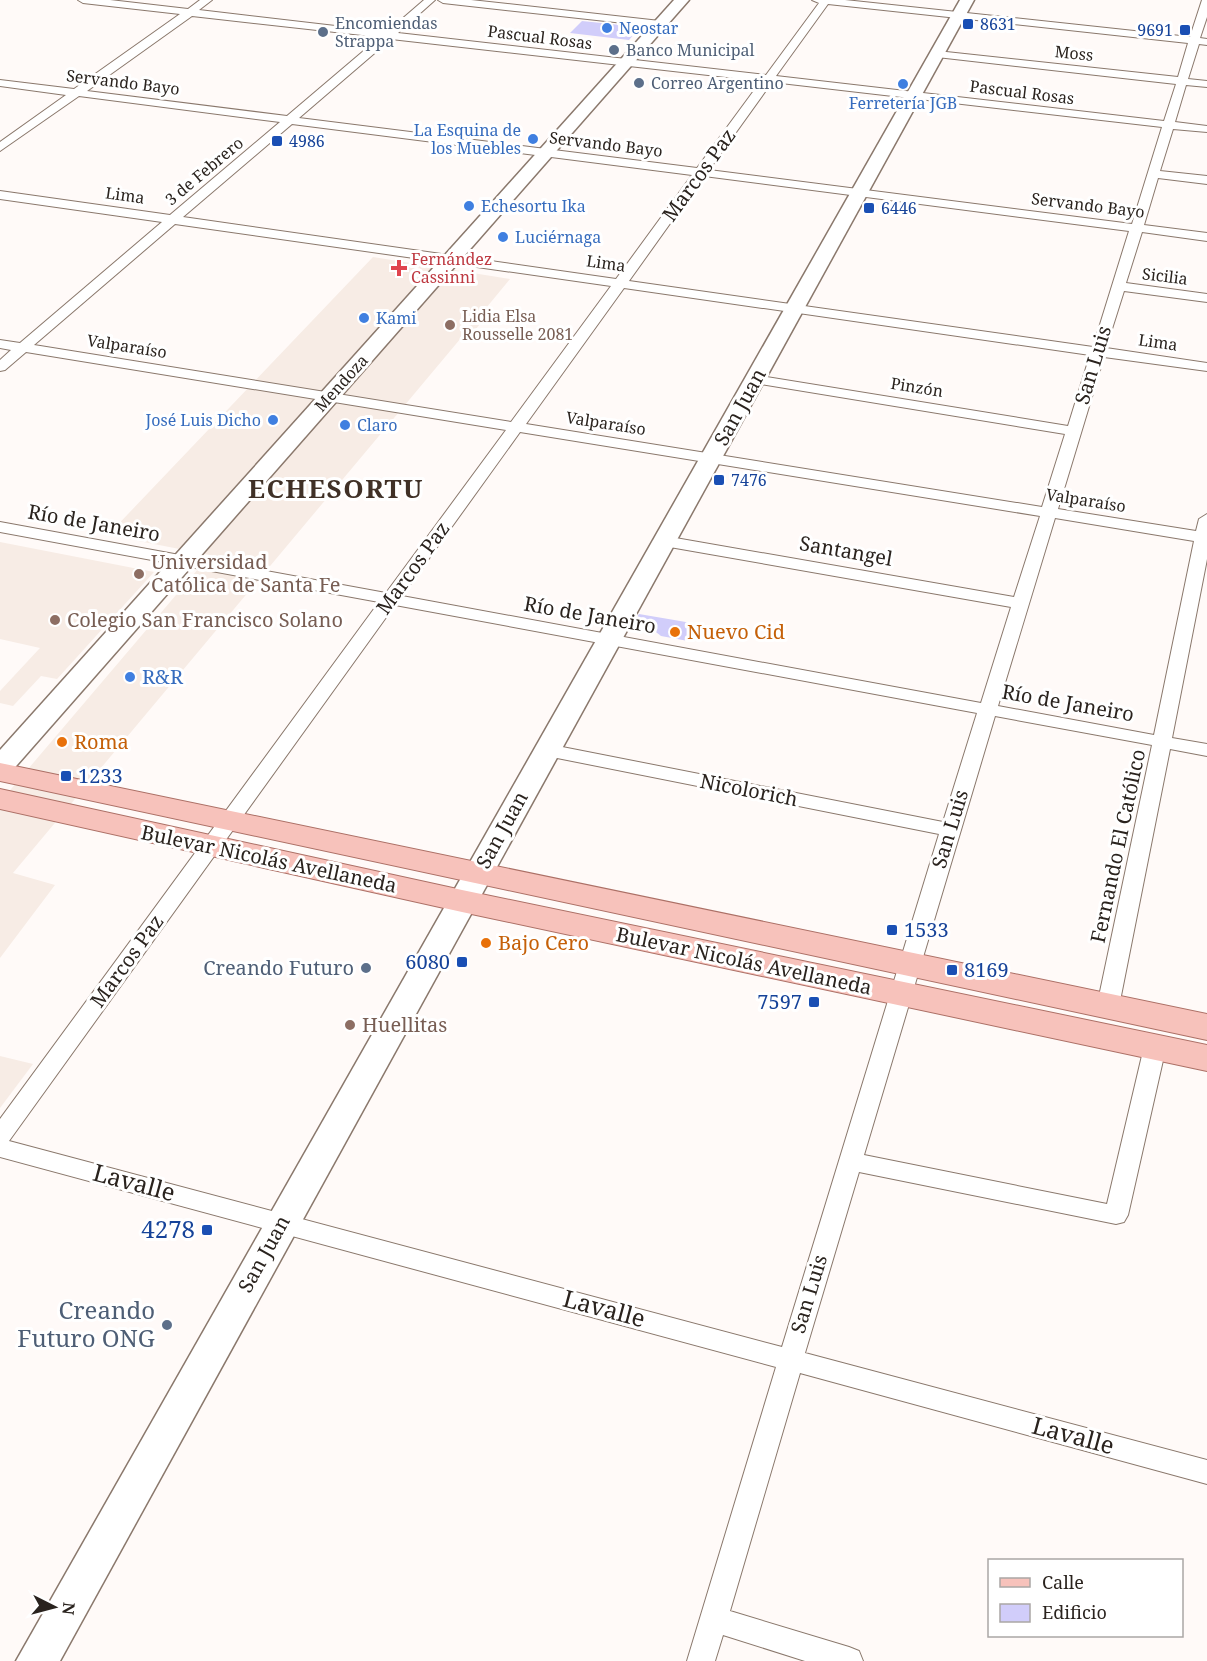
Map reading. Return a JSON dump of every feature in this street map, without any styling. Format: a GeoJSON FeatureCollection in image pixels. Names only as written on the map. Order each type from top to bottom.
{"type":"FeatureCollection","features":[{"type":"Feature","properties":{"kind":"main road","name":"Mendoza"},"geometry":{"type":"LineString","coordinates":[[0,767],[682,0]]}},
{"type":"Feature","properties":{"kind":"main road","name":"San Juan"},"geometry":{"type":"LineString","coordinates":[[37,1661],[963,8]]}},
{"type":"Feature","properties":{"kind":"main road","name":"Bulevar Nicolás Avellaneda"},"geometry":{"type":"LineString","coordinates":[[0,772],[220,833],[904,979],[1155,1047],[1207,1058]]}},
{"type":"Feature","properties":{"kind":"main road","name":"Bulevar Nicolás Avellaneda"},"geometry":{"type":"LineString","coordinates":[[0,799],[220,833]]}},
{"type":"Feature","properties":{"kind":"main road","name":"Bulevar Nicolás Avellaneda"},"geometry":{"type":"LineString","coordinates":[[904,979],[1108,1006],[1207,1027]]}},
{"type":"Feature","properties":{"kind":"street","name":"Pascual Rosas"},"geometry":{"type":"LineString","coordinates":[[83,0],[1207,129]]}},
{"type":"Feature","properties":{"kind":"street"},"geometry":{"type":"LineString","coordinates":[[0,147],[207,0]]}},
{"type":"Feature","properties":{"kind":"street","name":"3 de Febrero"},"geometry":{"type":"LineString","coordinates":[[0,367],[430,0]]}},
{"type":"Feature","properties":{"kind":"street"},"geometry":{"type":"LineString","coordinates":[[443,0],[660,24]]}},
{"type":"Feature","properties":{"kind":"street"},"geometry":{"type":"LineString","coordinates":[[823,0],[963,8],[1201,41]]}},
{"type":"Feature","properties":{"kind":"street","name":"Marcos Paz"},"geometry":{"type":"LineString","coordinates":[[0,1136],[701,172],[823,0]]}},
{"type":"Feature","properties":{"kind":"street","name":"San Luis"},"geometry":{"type":"LineString","coordinates":[[700,1661],[904,979],[1073,430],[1181,81],[1201,41],[1204,1]]}},
{"type":"Feature","properties":{"kind":"street","name":"Moss"},"geometry":{"type":"LineString","coordinates":[[937,54],[1207,84]]}},
{"type":"Feature","properties":{"kind":"street","name":"Servando Bayo"},"geometry":{"type":"LineString","coordinates":[[0,83],[1207,237]]}},
{"type":"Feature","properties":{"kind":"street"},"geometry":{"type":"LineString","coordinates":[[1153,174],[1207,180]]}},
{"type":"Feature","properties":{"kind":"street","name":"Lima"},"geometry":{"type":"LineString","coordinates":[[0,195],[1207,367]]}},
{"type":"Feature","properties":{"kind":"street","name":"Sicilia"},"geometry":{"type":"LineString","coordinates":[[1118,286],[1207,298]]}},
{"type":"Feature","properties":{"kind":"street","name":"Valparaíso"},"geometry":{"type":"LineString","coordinates":[[0,344],[1048,512],[1206,531]]}},
{"type":"Feature","properties":{"kind":"street","name":"Pinzón"},"geometry":{"type":"LineString","coordinates":[[755,379],[1073,430]]}},
{"type":"Feature","properties":{"kind":"street","name":"Río de Janeiro"},"geometry":{"type":"LineString","coordinates":[[0,527],[1207,750]]}},
{"type":"Feature","properties":{"kind":"street","name":"Fernando El Católico"},"geometry":{"type":"LineString","coordinates":[[1108,1006],[1206,531]]}},
{"type":"Feature","properties":{"kind":"street","name":"Santangel"},"geometry":{"type":"LineString","coordinates":[[664,541],[1020,603]]}},
{"type":"Feature","properties":{"kind":"street","name":"Nicolorich"},"geometry":{"type":"LineString","coordinates":[[547,750],[950,830]]}},
{"type":"Feature","properties":{"kind":"street"},"geometry":{"type":"LineString","coordinates":[[850,1161],[1116,1215],[1155,1047]]}},
{"type":"Feature","properties":{"kind":"street","name":"Lavalle"},"geometry":{"type":"LineString","coordinates":[[0,1148],[1207,1472]]}},
{"type":"Feature","properties":{"kind":"street"},"geometry":{"type":"LineString","coordinates":[[713,1619],[849,1661]]}},
{"type":"Feature","properties":{"kind":"shaded area"},"geometry":{"type":"Polygon","coordinates":[[[373,257],[510,279],[477,319],[483,320],[469,338],[461,338],[13,873],[55,885],[0,958],[0,802],[210,555],[108,535],[373,257]]]}},
{"type":"Feature","properties":{"kind":"shaded area","name":"Colegio San Francisco Solano"},"geometry":{"type":"Polygon","coordinates":[[[0,542],[154,572],[57,679],[41,676],[13,706],[0,703],[0,691],[40,648],[0,639],[0,542]]]}},
{"type":"Feature","properties":{"kind":"shaded area"},"geometry":{"type":"Polygon","coordinates":[[[0,1056],[33,1064],[0,1108],[0,1056]]]}},
{"type":"Feature","properties":{"kind":"building","name":"Neostar"},"geometry":{"type":"Polygon","coordinates":[[[582,21],[640,27],[629,40],[570,33],[582,21]]]}},
{"type":"Feature","properties":{"kind":"building","name":"Nuevo Cid"},"geometry":{"type":"Polygon","coordinates":[[[639,614],[697,624],[688,641],[661,636],[637,617],[639,614]]]}},
{"type":"Feature","properties":{"kind":"place","name":"8631"},"geometry":{"type":"Point","coordinates":[968,24]}},
{"type":"Feature","properties":{"kind":"place","name":"Neostar"},"geometry":{"type":"Point","coordinates":[607,28]}},
{"type":"Feature","properties":{"kind":"place","name":"9691"},"geometry":{"type":"Point","coordinates":[1185,30]}},
{"type":"Feature","properties":{"kind":"place","name":"Encomiendas Strappa"},"geometry":{"type":"Point","coordinates":[323,32]}},
{"type":"Feature","properties":{"kind":"place","name":"Banco Municipal"},"geometry":{"type":"Point","coordinates":[614,50]}},
{"type":"Feature","properties":{"kind":"place","name":"Correo Argentino"},"geometry":{"type":"Point","coordinates":[639,83]}},
{"type":"Feature","properties":{"kind":"place","name":"Ferretería JGB"},"geometry":{"type":"Point","coordinates":[903,84]}},
{"type":"Feature","properties":{"kind":"place","name":"La Esquina de los Muebles"},"geometry":{"type":"Point","coordinates":[533,139]}},
{"type":"Feature","properties":{"kind":"place","name":"4986"},"geometry":{"type":"Point","coordinates":[277,141]}},
{"type":"Feature","properties":{"kind":"place","name":"Echesortu Ika"},"geometry":{"type":"Point","coordinates":[469,206]}},
{"type":"Feature","properties":{"kind":"place","name":"6446"},"geometry":{"type":"Point","coordinates":[869,208]}},
{"type":"Feature","properties":{"kind":"place","name":"Luciérnaga"},"geometry":{"type":"Point","coordinates":[503,237]}},
{"type":"Feature","properties":{"kind":"place","name":"Fernández Cassinni"},"geometry":{"type":"Point","coordinates":[399,268]}},
{"type":"Feature","properties":{"kind":"place","name":"Kami"},"geometry":{"type":"Point","coordinates":[364,318]}},
{"type":"Feature","properties":{"kind":"place","name":"Lidia Elsa Rousselle 2081"},"geometry":{"type":"Point","coordinates":[450,325]}},
{"type":"Feature","properties":{"kind":"place","name":"José Luis Dicho"},"geometry":{"type":"Point","coordinates":[273,420]}},
{"type":"Feature","properties":{"kind":"place","name":"Claro"},"geometry":{"type":"Point","coordinates":[345,425]}},
{"type":"Feature","properties":{"kind":"place","name":"7476"},"geometry":{"type":"Point","coordinates":[719,480]}},
{"type":"Feature","properties":{"kind":"place","name":"Universidad Católica de Santa Fe"},"geometry":{"type":"Point","coordinates":[139,574]}},
{"type":"Feature","properties":{"kind":"place","name":"Colegio San Francisco Solano"},"geometry":{"type":"Point","coordinates":[55,620]}},
{"type":"Feature","properties":{"kind":"place","name":"Nuevo Cid"},"geometry":{"type":"Point","coordinates":[675,632]}},
{"type":"Feature","properties":{"kind":"place","name":"R&R"},"geometry":{"type":"Point","coordinates":[130,677]}},
{"type":"Feature","properties":{"kind":"place","name":"Roma"},"geometry":{"type":"Point","coordinates":[62,742]}},
{"type":"Feature","properties":{"kind":"place","name":"1233"},"geometry":{"type":"Point","coordinates":[66,776]}},
{"type":"Feature","properties":{"kind":"place","name":"1533"},"geometry":{"type":"Point","coordinates":[892,930]}},
{"type":"Feature","properties":{"kind":"place","name":"Bajo Cero"},"geometry":{"type":"Point","coordinates":[486,943]}},
{"type":"Feature","properties":{"kind":"place","name":"6080"},"geometry":{"type":"Point","coordinates":[462,962]}},
{"type":"Feature","properties":{"kind":"place","name":"Creando Futuro"},"geometry":{"type":"Point","coordinates":[366,968]}},
{"type":"Feature","properties":{"kind":"place","name":"8169"},"geometry":{"type":"Point","coordinates":[952,970]}},
{"type":"Feature","properties":{"kind":"place","name":"7597"},"geometry":{"type":"Point","coordinates":[814,1002]}},
{"type":"Feature","properties":{"kind":"place","name":"Huellitas"},"geometry":{"type":"Point","coordinates":[350,1025]}},
{"type":"Feature","properties":{"kind":"place","name":"4278"},"geometry":{"type":"Point","coordinates":[207,1230]}},
{"type":"Feature","properties":{"kind":"place","name":"Creando Futuro ONG"},"geometry":{"type":"Point","coordinates":[167,1325]}},
{"type":"Feature","properties":{"kind":"district","name":"ECHESORTU"},"geometry":{"type":"Point","coordinates":[336,489]}}]}
